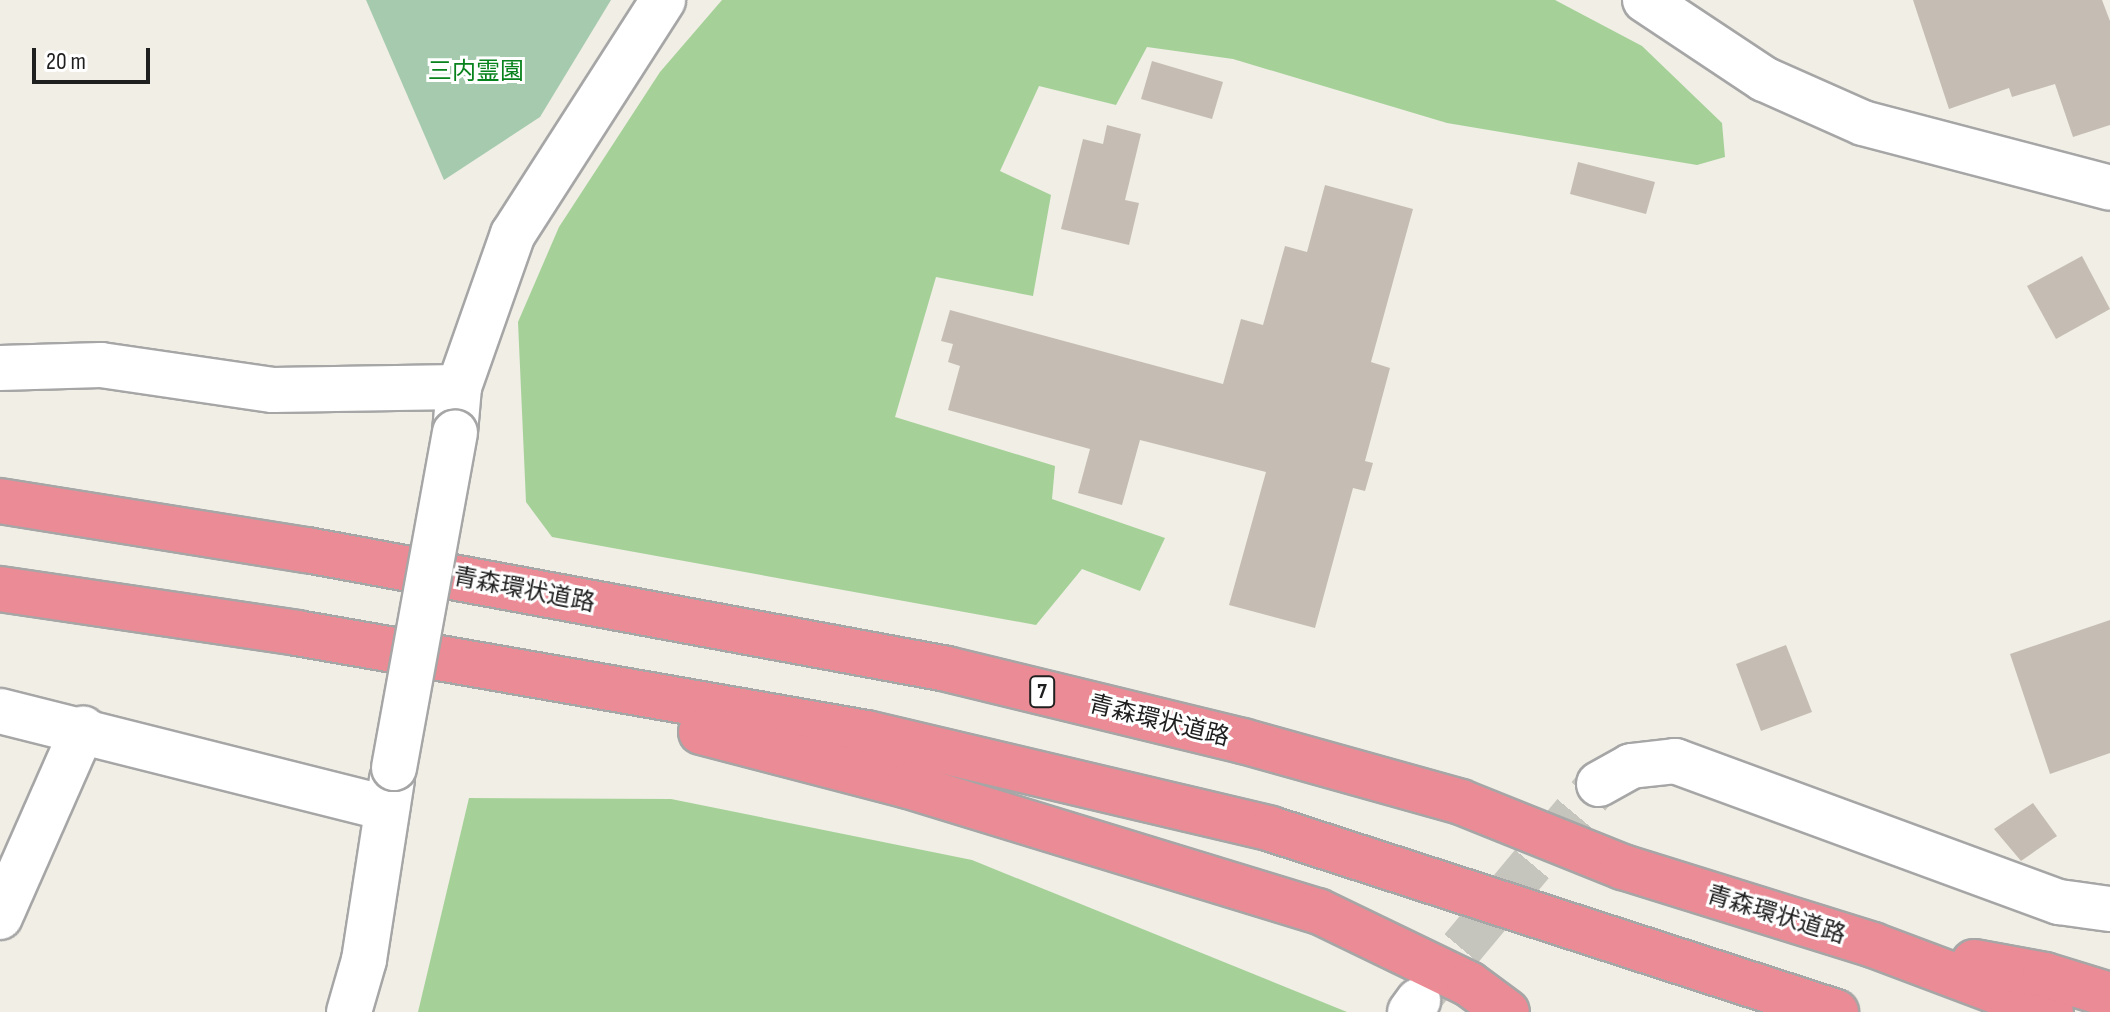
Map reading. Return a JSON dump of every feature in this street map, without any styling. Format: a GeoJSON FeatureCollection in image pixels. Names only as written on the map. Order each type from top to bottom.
{"type":"FeatureCollection","features":[{"type":"Feature","properties":{"kind":"highway","name":"青森環状道路"},"geometry":{"type":"LineString","coordinates":[[0,501],[307,550],[947,669],[1461,802],[1623,867],[1873,945],[2051,1012]]}},
{"type":"Feature","properties":{"kind":"highway"},"geometry":{"type":"LineString","coordinates":[[0,589],[297,633],[548,682],[866,733],[1271,829],[1836,1012]]}},
{"type":"Feature","properties":{"kind":"highway"},"geometry":{"type":"LineString","coordinates":[[548,682],[679,726],[908,786],[1318,911],[1469,984],[1507,1012]]}},
{"type":"Feature","properties":{"kind":"highway"},"geometry":{"type":"LineString","coordinates":[[1873,945],[2045,975],[2110,995]]}},
{"type":"Feature","properties":{"kind":"street"},"geometry":{"type":"LineString","coordinates":[[349,1012],[364,960],[390,788],[455,432],[459,387],[513,234],[663,0]]}},
{"type":"Feature","properties":{"kind":"street"},"geometry":{"type":"LineString","coordinates":[[1645,0],[1764,79],[1863,123],[2110,188]]}},
{"type":"Feature","properties":{"kind":"street"},"geometry":{"type":"LineString","coordinates":[[0,368],[101,365],[273,390],[459,387]]}},
{"type":"Feature","properties":{"kind":"street"},"geometry":{"type":"LineString","coordinates":[[0,711],[390,788]]}},
{"type":"Feature","properties":{"kind":"street"},"geometry":{"type":"LineString","coordinates":[[0,917],[83,729]]}},
{"type":"Feature","properties":{"kind":"street"},"geometry":{"type":"LineString","coordinates":[[1599,784],[1631,766],[1675,761],[2059,902],[2110,909]]}},
{"type":"Feature","properties":{"kind":"green space","name":"三内霊園"},"geometry":{"type":"Polygon","coordinates":[[[366,0],[611,0],[540,117],[444,180],[366,0]]]}},
{"type":"Feature","properties":{"kind":"green space"},"geometry":{"type":"Polygon","coordinates":[[[722,0],[1555,0],[1642,46],[1722,123],[1725,157],[1697,165],[1447,123],[1233,59],[1147,47],[1116,105],[1039,86],[1000,171],[1051,195],[1033,296],[936,277],[895,417],[1055,466],[1052,499],[1165,538],[1140,591],[1082,569],[1036,625],[552,537],[526,502],[518,322],[559,227],[660,72],[722,0]]]}},
{"type":"Feature","properties":{"kind":"green space"},"geometry":{"type":"Polygon","coordinates":[[[469,798],[671,799],[972,860],[1347,1012],[418,1012],[469,798]]]}},
{"type":"Feature","properties":{"kind":"building"},"geometry":{"type":"Polygon","coordinates":[[[1913,0],[2102,0],[2110,21],[2110,125],[2073,137],[2055,84],[2012,97],[2009,88],[1949,109],[1913,0]]]}},
{"type":"Feature","properties":{"kind":"building"},"geometry":{"type":"Polygon","coordinates":[[[1152,61],[1223,82],[1212,119],[1141,99],[1152,61]]]}},
{"type":"Feature","properties":{"kind":"building"},"geometry":{"type":"Polygon","coordinates":[[[1107,125],[1141,134],[1125,200],[1139,203],[1129,245],[1061,229],[1083,139],[1103,144],[1107,125]]]}},
{"type":"Feature","properties":{"kind":"building"},"geometry":{"type":"Polygon","coordinates":[[[1578,162],[1655,182],[1646,214],[1570,194],[1578,162]]]}},
{"type":"Feature","properties":{"kind":"building"},"geometry":{"type":"Polygon","coordinates":[[[1325,185],[1413,209],[1371,362],[1390,368],[1365,461],[1373,463],[1365,491],[1353,488],[1315,628],[1229,605],[1266,472],[1140,440],[1122,505],[1078,493],[1090,449],[948,410],[960,366],[948,362],[953,344],[941,341],[950,310],[1223,384],[1241,319],[1263,325],[1285,246],[1307,252],[1325,185]]]}},
{"type":"Feature","properties":{"kind":"building"},"geometry":{"type":"Polygon","coordinates":[[[2082,256],[2110,309],[2056,339],[2027,286],[2082,256]]]}},
{"type":"Feature","properties":{"kind":"building"},"geometry":{"type":"Polygon","coordinates":[[[2110,620],[2110,753],[2050,774],[2010,654],[2110,620]]]}},
{"type":"Feature","properties":{"kind":"building"},"geometry":{"type":"Polygon","coordinates":[[[1786,645],[1812,712],[1761,731],[1736,664],[1786,645]]]}},
{"type":"Feature","properties":{"kind":"building"},"geometry":{"type":"Polygon","coordinates":[[[2033,803],[2057,836],[2021,861],[1994,829],[2033,803]]]}},
{"type":"Feature","properties":{"kind":"tunnel"},"geometry":{"type":"LineString","coordinates":[[1419,999],[1599,784]]}}]}
